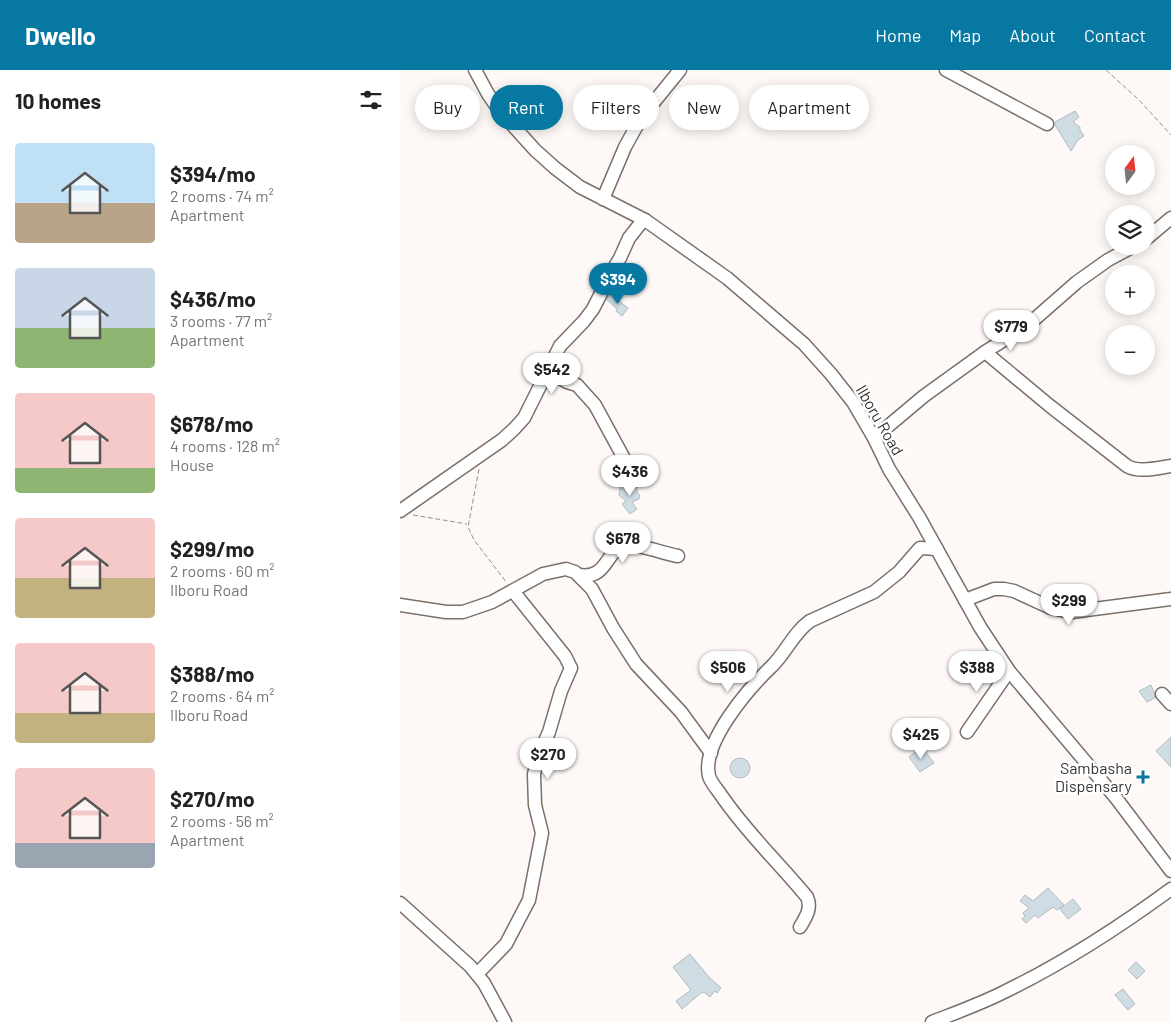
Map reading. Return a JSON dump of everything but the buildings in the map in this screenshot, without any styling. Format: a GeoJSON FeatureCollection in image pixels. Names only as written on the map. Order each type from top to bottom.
{"type":"FeatureCollection","features":[{"type":"Feature","properties":{"kind":"street","name":"Ilboru Road"},"geometry":{"type":"LineString","coordinates":[[475,70],[499,110],[534,150],[554,168],[580,187],[646,220],[727,278],[804,344],[832,374],[854,402],[889,469],[919,517],[994,650],[1116,798],[1171,870]]}},
{"type":"Feature","properties":{"kind":"street"},"geometry":{"type":"LineString","coordinates":[[602,199],[641,118],[680,70]]}},
{"type":"Feature","properties":{"kind":"street"},"geometry":{"type":"LineString","coordinates":[[946,70],[1047,124]]}},
{"type":"Feature","properties":{"kind":"street"},"geometry":{"type":"LineString","coordinates":[[1155,231],[1171,218]]}},
{"type":"Feature","properties":{"kind":"street"},"geometry":{"type":"LineString","coordinates":[[404,513],[514,429],[524,418],[560,346],[593,309],[629,238],[640,224],[646,220]]}},
{"type":"Feature","properties":{"kind":"street"},"geometry":{"type":"LineString","coordinates":[[874,438],[924,396],[1029,324],[1077,282],[1116,255]]}},
{"type":"Feature","properties":{"kind":"street"},"geometry":{"type":"LineString","coordinates":[[986,352],[1050,406],[1133,470],[1171,466]]}},
{"type":"Feature","properties":{"kind":"street"},"geometry":{"type":"LineString","coordinates":[[547,370],[567,382],[577,385],[587,394],[595,405],[633,475]]}},
{"type":"Feature","properties":{"kind":"street"},"geometry":{"type":"LineString","coordinates":[[400,605],[446,612],[462,612],[492,602],[543,574],[556,570],[566,569],[579,575],[594,575],[624,545],[634,545],[678,556]]}},
{"type":"Feature","properties":{"kind":"street"},"geometry":{"type":"LineString","coordinates":[[800,927],[808,913],[810,903],[807,897],[733,813],[712,783],[708,769],[711,753],[736,705],[754,683],[786,651],[793,637],[802,626],[810,620],[874,592],[899,572],[920,548],[937,549]]}},
{"type":"Feature","properties":{"kind":"street"},"geometry":{"type":"LineString","coordinates":[[579,575],[592,589],[613,628],[636,664],[681,712],[711,753]]}},
{"type":"Feature","properties":{"kind":"street"},"geometry":{"type":"LineString","coordinates":[[965,600],[994,589],[1004,589],[1014,591],[1051,608],[1070,612],[1171,599]]}},
{"type":"Feature","properties":{"kind":"street"},"geometry":{"type":"LineString","coordinates":[[477,974],[506,944],[529,900],[542,833],[535,800],[534,774],[561,691],[571,668],[565,656],[513,591]]}},
{"type":"Feature","properties":{"kind":"street"},"geometry":{"type":"LineString","coordinates":[[967,732],[1010,671]]}},
{"type":"Feature","properties":{"kind":"street"},"geometry":{"type":"LineString","coordinates":[[1162,694],[1171,704]]}},
{"type":"Feature","properties":{"kind":"street"},"geometry":{"type":"LineString","coordinates":[[932,1022],[1001,994],[1049,968],[1132,917],[1171,889]]}},
{"type":"Feature","properties":{"kind":"street"},"geometry":{"type":"LineString","coordinates":[[400,903],[443,940],[477,974],[488,989],[505,1022]]}},
{"type":"Feature","properties":{"kind":"path"},"geometry":{"type":"LineString","coordinates":[[1106,70],[1139,100],[1171,135]]}},
{"type":"Feature","properties":{"kind":"path"},"geometry":{"type":"LineString","coordinates":[[485,451],[468,524],[469,532],[513,591]]}},
{"type":"Feature","properties":{"kind":"path"},"geometry":{"type":"LineString","coordinates":[[404,513],[468,524]]}},
{"type":"Feature","properties":{"kind":"place","name":"Sambasha Dispensary"},"geometry":{"type":"Point","coordinates":[1143,777]}}]}
